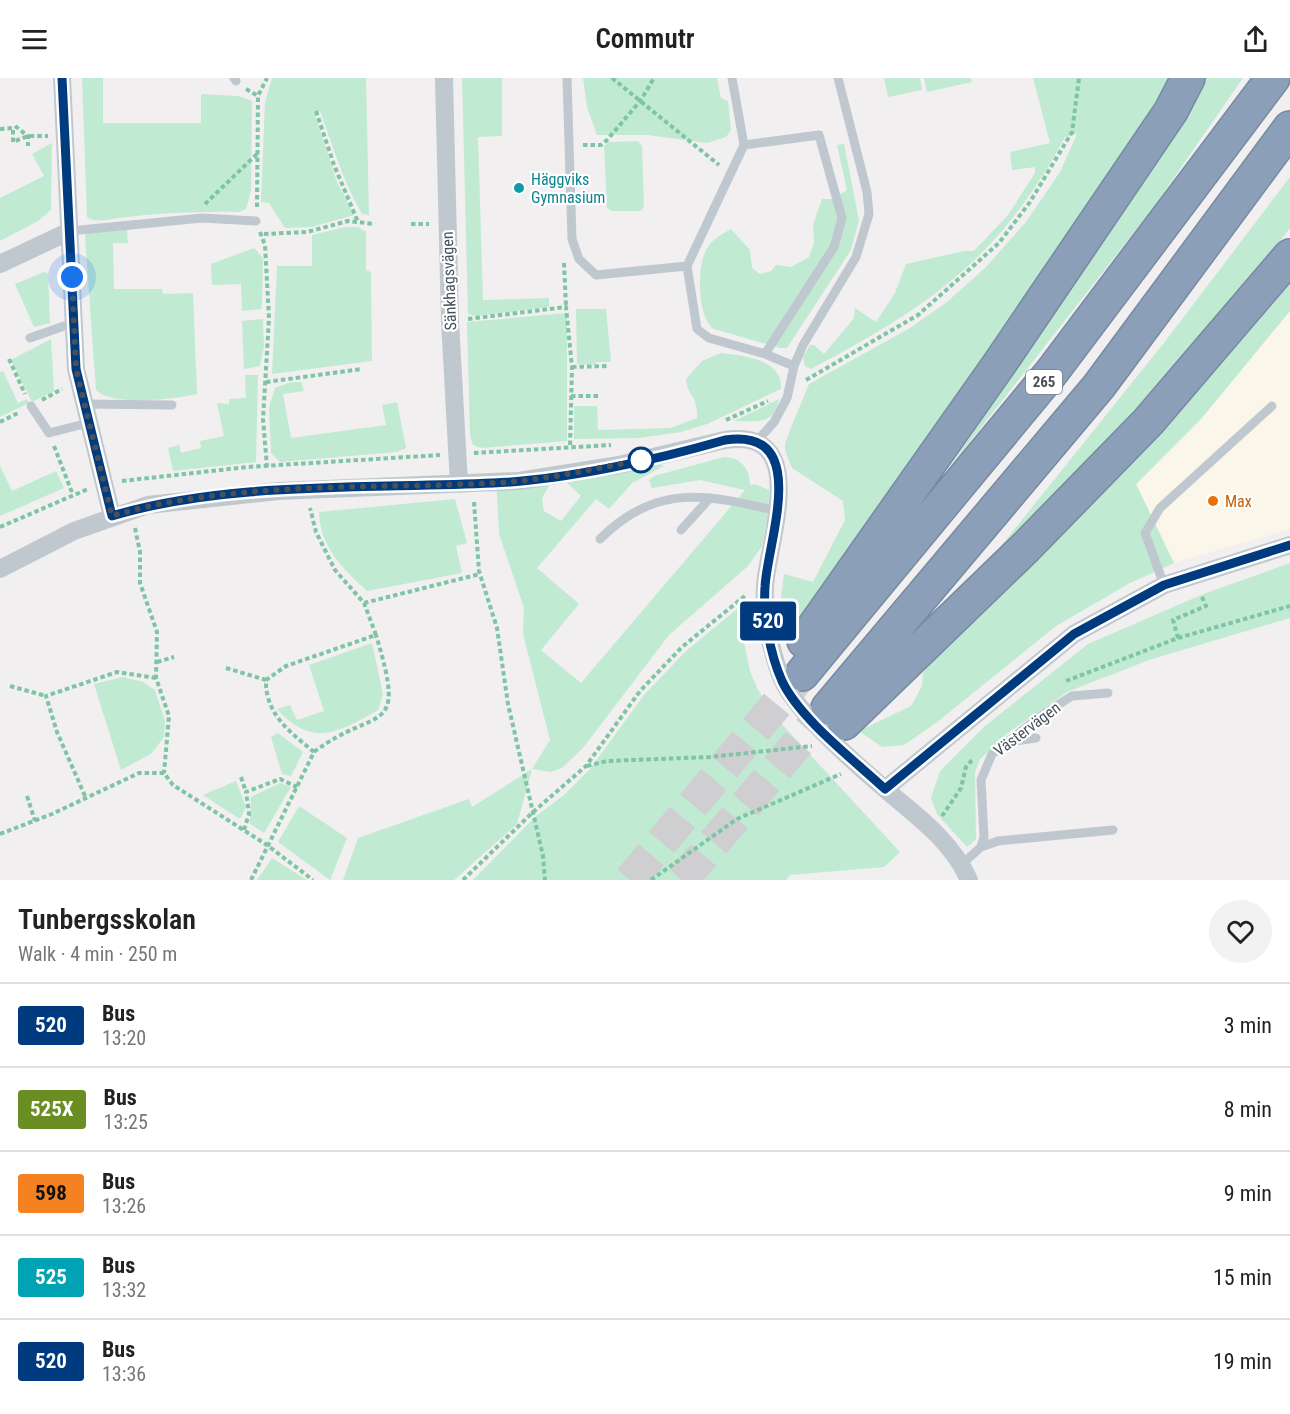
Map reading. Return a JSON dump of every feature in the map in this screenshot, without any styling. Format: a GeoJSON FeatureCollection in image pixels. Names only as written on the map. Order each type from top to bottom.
{"type":"FeatureCollection","features":[{"type":"Feature","properties":{"kind":"highway","name":"265"},"geometry":{"type":"LineString","coordinates":[[1188,78],[1171,111],[798,664],[1051,373],[1273,78]]}},
{"type":"Feature","properties":{"kind":"highway","name":"265"},"geometry":{"type":"LineString","coordinates":[[1290,128],[1099,386],[836,716],[1026,547],[1148,422],[1290,256]]}},
{"type":"Feature","properties":{"kind":"street"},"geometry":{"type":"LineString","coordinates":[[62,78],[76,369],[112,516]]}},
{"type":"Feature","properties":{"kind":"street","name":"Sänkhagsvägen"},"geometry":{"type":"LineString","coordinates":[[444,78],[450,321],[459,484]]}},
{"type":"Feature","properties":{"kind":"street"},"geometry":{"type":"LineString","coordinates":[[0,264],[70,231]]}},
{"type":"Feature","properties":{"kind":"street"},"geometry":{"type":"LineString","coordinates":[[0,569],[74,531],[148,505],[194,498],[313,490],[530,480],[619,465],[725,440],[740,438],[757,441],[771,457],[779,472],[780,488],[765,587],[770,639],[782,680],[800,709],[885,789],[932,828],[966,872]]}},
{"type":"Feature","properties":{"kind":"street"},"geometry":{"type":"LineString","coordinates":[[885,789],[1074,634],[1164,585],[1290,545]]}},
{"type":"Feature","properties":{"kind":"lane"},"geometry":{"type":"LineString","coordinates":[[567,78],[572,239],[579,259],[596,275],[687,266]]}},
{"type":"Feature","properties":{"kind":"lane"},"geometry":{"type":"LineString","coordinates":[[732,78],[744,145],[728,173],[687,266],[697,329],[709,338],[765,354],[794,366]]}},
{"type":"Feature","properties":{"kind":"lane"},"geometry":{"type":"LineString","coordinates":[[757,441],[774,422],[788,392],[802,345],[856,257],[869,214],[867,192],[838,78]]}},
{"type":"Feature","properties":{"kind":"lane"},"geometry":{"type":"LineString","coordinates":[[744,145],[819,135],[842,218],[834,247],[765,354]]}},
{"type":"Feature","properties":{"kind":"lane"},"geometry":{"type":"LineString","coordinates":[[70,231],[188,220],[256,220]]}},
{"type":"Feature","properties":{"kind":"lane"},"geometry":{"type":"LineString","coordinates":[[30,338],[64,326]]}},
{"type":"Feature","properties":{"kind":"lane"},"geometry":{"type":"LineString","coordinates":[[83,404],[172,405]]}},
{"type":"Feature","properties":{"kind":"lane"},"geometry":{"type":"LineString","coordinates":[[31,406],[49,433],[88,423]]}},
{"type":"Feature","properties":{"kind":"lane"},"geometry":{"type":"LineString","coordinates":[[1164,585],[1145,533],[1160,508],[1272,406]]}},
{"type":"Feature","properties":{"kind":"lane"},"geometry":{"type":"LineString","coordinates":[[681,530],[710,498]]}},
{"type":"Feature","properties":{"kind":"lane"},"geometry":{"type":"LineString","coordinates":[[600,539],[634,511],[661,500],[710,498],[777,511]]}},
{"type":"Feature","properties":{"kind":"lane","name":"Västervägen"},"geometry":{"type":"LineString","coordinates":[[981,847],[984,837],[981,780],[992,754],[1043,714],[1072,696],[1108,693]]}},
{"type":"Feature","properties":{"kind":"lane"},"geometry":{"type":"LineString","coordinates":[[1006,743],[1036,738]]}},
{"type":"Feature","properties":{"kind":"lane"},"geometry":{"type":"LineString","coordinates":[[966,872],[981,847],[998,841],[1113,830]]}},
{"type":"Feature","properties":{"kind":"path"},"geometry":{"type":"LineString","coordinates":[[267,78],[258,96],[256,220],[265,245],[269,318],[263,419],[267,467]]}},
{"type":"Feature","properties":{"kind":"path"},"geometry":{"type":"LineString","coordinates":[[612,78],[728,173]]}},
{"type":"Feature","properties":{"kind":"path"},"geometry":{"type":"LineString","coordinates":[[607,140],[641,100],[654,78]]}},
{"type":"Feature","properties":{"kind":"path"},"geometry":{"type":"LineString","coordinates":[[724,420],[788,392],[918,315],[999,243],[1030,202],[1072,132],[1079,78]]}},
{"type":"Feature","properties":{"kind":"path"},"geometry":{"type":"LineString","coordinates":[[316,111],[333,165],[358,222]]}},
{"type":"Feature","properties":{"kind":"path"},"geometry":{"type":"LineString","coordinates":[[15,126],[31,136]]}},
{"type":"Feature","properties":{"kind":"path"},"geometry":{"type":"LineString","coordinates":[[0,129],[13,128],[14,142],[31,136]]}},
{"type":"Feature","properties":{"kind":"path"},"geometry":{"type":"LineString","coordinates":[[28,146],[31,136]]}},
{"type":"Feature","properties":{"kind":"path"},"geometry":{"type":"LineString","coordinates":[[188,220],[258,153]]}},
{"type":"Feature","properties":{"kind":"path"},"geometry":{"type":"LineString","coordinates":[[261,234],[307,232],[324,225],[358,222],[375,224]]}},
{"type":"Feature","properties":{"kind":"path"},"geometry":{"type":"LineString","coordinates":[[450,321],[566,308],[572,367],[570,447]]}},
{"type":"Feature","properties":{"kind":"path"},"geometry":{"type":"LineString","coordinates":[[572,367],[608,366]]}},
{"type":"Feature","properties":{"kind":"path"},"geometry":{"type":"LineString","coordinates":[[266,382],[362,369]]}},
{"type":"Feature","properties":{"kind":"path"},"geometry":{"type":"LineString","coordinates":[[31,406],[66,387]]}},
{"type":"Feature","properties":{"kind":"path"},"geometry":{"type":"LineString","coordinates":[[571,396],[600,396]]}},
{"type":"Feature","properties":{"kind":"path"},"geometry":{"type":"LineString","coordinates":[[49,433],[73,495]]}},
{"type":"Feature","properties":{"kind":"path"},"geometry":{"type":"LineString","coordinates":[[0,527],[103,484],[267,467],[457,453],[616,445]]}},
{"type":"Feature","properties":{"kind":"path"},"geometry":{"type":"LineString","coordinates":[[474,495],[480,574],[496,628],[508,705],[543,856],[545,880]]}},
{"type":"Feature","properties":{"kind":"path"},"geometry":{"type":"LineString","coordinates":[[251,880],[314,752],[376,721],[387,709],[390,698],[385,663],[364,603],[335,570],[316,532],[308,502]]}},
{"type":"Feature","properties":{"kind":"path"},"geometry":{"type":"LineString","coordinates":[[134,524],[140,552],[140,583],[157,632],[156,678],[169,716],[164,773],[173,785],[267,845],[314,880]]}},
{"type":"Feature","properties":{"kind":"path"},"geometry":{"type":"LineString","coordinates":[[364,603],[480,574]]}},
{"type":"Feature","properties":{"kind":"path"},"geometry":{"type":"LineString","coordinates":[[463,880],[532,813],[586,766],[647,684],[682,646],[748,594]]}},
{"type":"Feature","properties":{"kind":"path"},"geometry":{"type":"LineString","coordinates":[[1178,638],[1173,620],[1206,606],[1201,595]]}},
{"type":"Feature","properties":{"kind":"path"},"geometry":{"type":"LineString","coordinates":[[266,680],[286,666],[376,635]]}},
{"type":"Feature","properties":{"kind":"path"},"geometry":{"type":"LineString","coordinates":[[157,662],[174,657]]}},
{"type":"Feature","properties":{"kind":"path"},"geometry":{"type":"LineString","coordinates":[[226,668],[266,680]]}},
{"type":"Feature","properties":{"kind":"path"},"geometry":{"type":"LineString","coordinates":[[10,686],[46,696],[117,672],[156,678]]}},
{"type":"Feature","properties":{"kind":"path"},"geometry":{"type":"LineString","coordinates":[[266,680],[266,696],[272,712],[314,752]]}},
{"type":"Feature","properties":{"kind":"path"},"geometry":{"type":"LineString","coordinates":[[46,696],[57,732],[85,796]]}},
{"type":"Feature","properties":{"kind":"path"},"geometry":{"type":"LineString","coordinates":[[586,766],[607,761],[710,756],[818,746]]}},
{"type":"Feature","properties":{"kind":"path"},"geometry":{"type":"LineString","coordinates":[[651,880],[737,819],[846,772]]}},
{"type":"Feature","properties":{"kind":"path"},"geometry":{"type":"LineString","coordinates":[[0,834],[36,821],[85,796],[139,773],[164,773]]}},
{"type":"Feature","properties":{"kind":"path"},"geometry":{"type":"LineString","coordinates":[[241,777],[249,814],[244,830]]}},
{"type":"Feature","properties":{"kind":"path"},"geometry":{"type":"LineString","coordinates":[[246,792],[280,779],[297,787]]}},
{"type":"Feature","properties":{"kind":"path"},"geometry":{"type":"LineString","coordinates":[[27,796],[36,821]]}},
{"type":"Feature","properties":{"kind":"shaded area"},"geometry":{"type":"Polygon","coordinates":[[[1290,311],[1290,529],[1174,563],[1136,485],[1201,419],[1290,311]]]}},
{"type":"Feature","properties":{"kind":"green space"},"geometry":{"type":"Polygon","coordinates":[[[82,78],[103,78],[103,123],[201,123],[201,94],[238,96],[252,101],[251,191],[246,209],[239,212],[163,214],[102,220],[87,217],[82,78]]]}},
{"type":"Feature","properties":{"kind":"green space"},"geometry":{"type":"Polygon","coordinates":[[[272,78],[366,78],[369,215],[362,214],[349,189],[320,111],[315,115],[337,182],[354,215],[312,227],[285,228],[269,203],[261,202],[265,102],[272,78]]]}},
{"type":"Feature","properties":{"kind":"green space"},"geometry":{"type":"Polygon","coordinates":[[[462,78],[502,78],[502,136],[478,137],[483,300],[549,298],[549,307],[475,316],[468,314],[462,78]]]}},
{"type":"Feature","properties":{"kind":"green space"},"geometry":{"type":"Polygon","coordinates":[[[583,78],[717,78],[721,98],[728,101],[731,130],[726,137],[707,143],[648,135],[597,135],[587,107],[583,78]]]}},
{"type":"Feature","properties":{"kind":"green space"},"geometry":{"type":"Polygon","coordinates":[[[884,78],[920,78],[922,90],[888,97],[884,78]]]}},
{"type":"Feature","properties":{"kind":"green space"},"geometry":{"type":"Polygon","coordinates":[[[924,78],[971,78],[972,82],[927,92],[924,78]]]}},
{"type":"Feature","properties":{"kind":"green space"},"geometry":{"type":"Polygon","coordinates":[[[1033,78],[1179,78],[790,641],[781,597],[784,574],[813,582],[845,520],[843,501],[792,468],[785,451],[790,430],[809,384],[910,328],[947,302],[986,267],[1026,222],[1060,172],[1077,134],[1065,137],[1015,215],[958,275],[927,300],[892,323],[811,369],[805,366],[803,357],[810,345],[814,345],[824,354],[854,318],[855,308],[876,322],[895,293],[906,264],[964,251],[974,251],[1008,215],[1035,173],[1035,167],[1012,170],[1010,152],[1050,143],[1033,78]]]}},
{"type":"Feature","properties":{"kind":"green space"},"geometry":{"type":"Polygon","coordinates":[[[1202,78],[1243,78],[1153,208],[948,470],[1088,262],[1202,78]]]}},
{"type":"Feature","properties":{"kind":"green space"},"geometry":{"type":"Polygon","coordinates":[[[638,141],[642,146],[644,207],[640,211],[612,211],[607,208],[604,146],[609,142],[638,141]]]}},
{"type":"Feature","properties":{"kind":"green space"},"geometry":{"type":"Polygon","coordinates":[[[52,143],[51,210],[38,221],[0,241],[0,198],[44,176],[32,154],[52,143]]]}},
{"type":"Feature","properties":{"kind":"green space"},"geometry":{"type":"Polygon","coordinates":[[[844,144],[859,220],[851,250],[787,348],[714,329],[704,315],[700,292],[701,268],[708,246],[731,229],[750,250],[752,268],[760,274],[771,271],[776,265],[791,267],[809,257],[814,243],[813,225],[822,199],[832,199],[847,190],[837,145],[844,144]]]}},
{"type":"Feature","properties":{"kind":"green space"},"geometry":{"type":"Polygon","coordinates":[[[1290,177],[1290,228],[1256,272],[1094,457],[973,581],[1167,339],[1290,177]]]}},
{"type":"Feature","properties":{"kind":"green space"},"geometry":{"type":"Polygon","coordinates":[[[345,227],[358,227],[366,232],[366,270],[371,272],[372,361],[272,374],[277,266],[312,266],[312,235],[345,227]]]}},
{"type":"Feature","properties":{"kind":"green space"},"geometry":{"type":"Polygon","coordinates":[[[127,229],[128,243],[113,243],[114,289],[162,289],[163,294],[193,293],[197,394],[174,398],[129,400],[104,395],[96,390],[85,236],[86,233],[127,229]]]}},
{"type":"Feature","properties":{"kind":"green space"},"geometry":{"type":"Polygon","coordinates":[[[254,248],[263,258],[262,304],[261,309],[242,311],[241,284],[212,285],[211,264],[254,248]]]}},
{"type":"Feature","properties":{"kind":"green space"},"geometry":{"type":"Polygon","coordinates":[[[44,272],[48,273],[50,323],[34,327],[15,284],[44,272]]]}},
{"type":"Feature","properties":{"kind":"green space"},"geometry":{"type":"Polygon","coordinates":[[[1290,283],[1290,311],[1201,419],[1136,484],[1174,563],[1130,583],[1056,626],[936,723],[904,745],[882,747],[859,731],[911,706],[922,686],[923,673],[963,621],[1108,479],[1290,283]]]}},
{"type":"Feature","properties":{"kind":"green space"},"geometry":{"type":"Polygon","coordinates":[[[576,309],[606,309],[611,362],[596,362],[596,365],[577,364],[576,309]]]}},
{"type":"Feature","properties":{"kind":"green space"},"geometry":{"type":"Polygon","coordinates":[[[567,313],[567,441],[481,448],[473,445],[470,436],[467,322],[567,313]]]}},
{"type":"Feature","properties":{"kind":"green space"},"geometry":{"type":"Polygon","coordinates":[[[263,319],[264,347],[260,366],[244,369],[242,321],[263,319]]]}},
{"type":"Feature","properties":{"kind":"green space"},"geometry":{"type":"Polygon","coordinates":[[[51,339],[54,391],[32,402],[11,360],[51,339]]]}},
{"type":"Feature","properties":{"kind":"green space"},"geometry":{"type":"Polygon","coordinates":[[[721,353],[751,358],[769,365],[780,379],[781,389],[707,424],[681,432],[639,438],[574,439],[574,406],[597,406],[598,430],[670,428],[697,418],[696,404],[688,389],[686,379],[702,361],[721,353]]]}},
{"type":"Feature","properties":{"kind":"green space"},"geometry":{"type":"Polygon","coordinates":[[[3,371],[18,403],[27,399],[29,403],[0,417],[0,372],[3,371]]]}},
{"type":"Feature","properties":{"kind":"green space"},"geometry":{"type":"Polygon","coordinates":[[[245,375],[258,375],[256,462],[173,471],[168,448],[179,445],[181,453],[201,448],[200,441],[224,436],[217,403],[229,404],[229,399],[246,398],[245,375]]]}},
{"type":"Feature","properties":{"kind":"green space"},"geometry":{"type":"Polygon","coordinates":[[[291,382],[301,382],[304,391],[283,394],[291,438],[386,425],[382,405],[397,402],[406,448],[397,452],[280,462],[271,453],[269,407],[275,388],[291,382]]]}},
{"type":"Feature","properties":{"kind":"green space"},"geometry":{"type":"Polygon","coordinates":[[[779,399],[777,408],[768,418],[757,421],[734,421],[779,399]]]}},
{"type":"Feature","properties":{"kind":"green space"},"geometry":{"type":"Polygon","coordinates":[[[724,457],[739,461],[748,473],[750,485],[755,484],[769,490],[770,503],[762,546],[748,566],[669,635],[583,748],[562,768],[551,772],[532,769],[550,740],[523,634],[524,608],[499,534],[496,477],[542,474],[549,486],[542,498],[544,511],[561,521],[581,496],[558,474],[638,460],[664,466],[632,483],[609,509],[596,499],[537,568],[579,604],[541,650],[581,683],[745,490],[700,480],[652,488],[649,480],[654,476],[724,457]]]}},
{"type":"Feature","properties":{"kind":"green space"},"geometry":{"type":"Polygon","coordinates":[[[0,466],[12,491],[56,471],[64,488],[0,516],[0,466]]]}},
{"type":"Feature","properties":{"kind":"green space"},"geometry":{"type":"Polygon","coordinates":[[[455,499],[467,543],[456,546],[462,573],[367,591],[334,556],[320,525],[319,512],[455,499]]]}},
{"type":"Feature","properties":{"kind":"green space"},"geometry":{"type":"Polygon","coordinates":[[[1290,563],[1290,618],[1149,660],[1067,692],[1009,732],[980,759],[975,772],[976,839],[967,847],[937,814],[931,798],[940,771],[985,726],[1088,644],[1201,595],[1290,563]]]}},
{"type":"Feature","properties":{"kind":"green space"},"geometry":{"type":"Polygon","coordinates":[[[742,605],[741,628],[750,671],[758,690],[780,722],[900,852],[884,867],[790,875],[786,880],[473,880],[535,817],[564,795],[590,769],[644,695],[686,651],[742,605]]]}},
{"type":"Feature","properties":{"kind":"green space"},"geometry":{"type":"Polygon","coordinates":[[[372,643],[383,694],[378,710],[338,730],[314,733],[302,729],[277,709],[290,705],[297,720],[324,711],[309,665],[372,643]]]}},
{"type":"Feature","properties":{"kind":"green space"},"geometry":{"type":"Polygon","coordinates":[[[123,677],[143,682],[155,690],[165,721],[164,737],[151,754],[121,770],[94,684],[123,677]]]}},
{"type":"Feature","properties":{"kind":"green space"},"geometry":{"type":"Polygon","coordinates":[[[278,733],[303,752],[291,776],[282,774],[271,737],[278,733]]]}},
{"type":"Feature","properties":{"kind":"green space"},"geometry":{"type":"Polygon","coordinates":[[[532,769],[517,824],[454,880],[343,880],[358,838],[469,799],[472,807],[532,769]]]}},
{"type":"Feature","properties":{"kind":"green space"},"geometry":{"type":"Polygon","coordinates":[[[236,781],[246,807],[240,819],[203,795],[236,781]]]}},
{"type":"Feature","properties":{"kind":"green space"},"geometry":{"type":"Polygon","coordinates":[[[280,783],[291,787],[264,833],[250,824],[251,797],[280,783]]]}},
{"type":"Feature","properties":{"kind":"green space"},"geometry":{"type":"Polygon","coordinates":[[[299,806],[347,838],[330,880],[278,842],[299,806]]]}},
{"type":"Feature","properties":{"kind":"green space"},"geometry":{"type":"Polygon","coordinates":[[[272,858],[307,880],[257,880],[272,858]]]}},
{"type":"Feature","properties":{"kind":"tunnel"},"geometry":{"type":"LineString","coordinates":[[630,880],[802,674]]}},
{"type":"Feature","properties":{"kind":"tunnel"},"geometry":{"type":"LineString","coordinates":[[682,880],[828,708]]}},
{"type":"Feature","properties":{"kind":"bus line","name":"520"},"geometry":{"type":"LineString","coordinates":[[62,78],[76,369],[112,516],[148,505],[194,498],[325,489],[519,481],[619,465],[725,440],[740,438],[757,441],[765,448],[779,472],[780,488],[765,587],[770,639],[782,680],[800,709],[885,789],[998,694],[1074,634],[1164,585],[1290,545]]}},
{"type":"Feature","properties":{"kind":"place","name":"Häggviks Gymnasium"},"geometry":{"type":"Point","coordinates":[519,188]}},
{"type":"Feature","properties":{"kind":"place","name":"Max"},"geometry":{"type":"Point","coordinates":[1213,501]}},
{"type":"Feature","properties":{"kind":"route"},"geometry":{"type":"LineString","coordinates":[[72,277],[76,369],[112,516],[148,505],[194,498],[325,489],[519,481],[641,460]]}}]}
